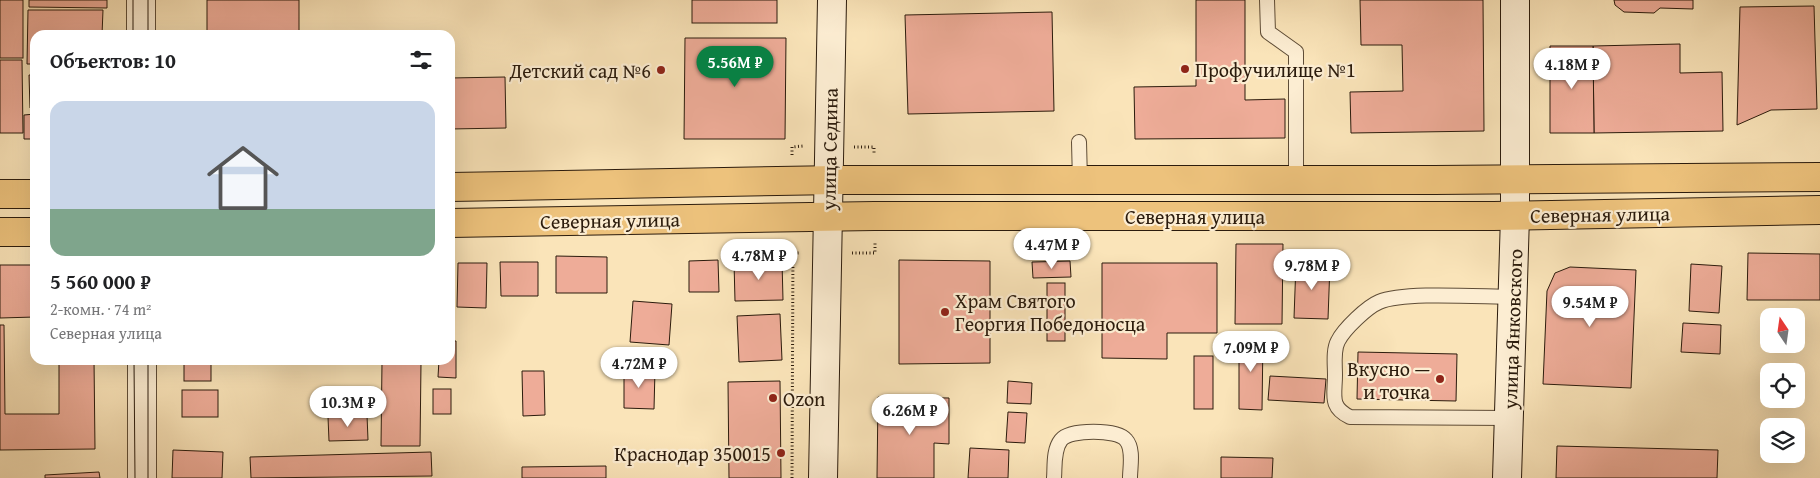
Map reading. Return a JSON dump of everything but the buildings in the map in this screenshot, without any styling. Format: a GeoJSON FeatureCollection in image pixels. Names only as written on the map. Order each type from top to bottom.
{"type":"FeatureCollection","features":[{"type":"Feature","properties":{"kind":"main road","name":"Северная улица"},"geometry":{"type":"LineString","coordinates":[[455,187],[833,180],[1515,180],[1820,176]]}},
{"type":"Feature","properties":{"kind":"main road"},"geometry":{"type":"LineString","coordinates":[[0,194],[30,194]]}},
{"type":"Feature","properties":{"kind":"main road","name":"Северная улица"},"geometry":{"type":"LineString","coordinates":[[455,223],[833,217],[1515,216],[1820,210]]}},
{"type":"Feature","properties":{"kind":"main road"},"geometry":{"type":"LineString","coordinates":[[0,232],[30,232]]}},
{"type":"Feature","properties":{"kind":"street"},"geometry":{"type":"LineString","coordinates":[[141,0],[141,30]]}},
{"type":"Feature","properties":{"kind":"street","name":"улица Седина"},"geometry":{"type":"LineString","coordinates":[[823,478],[833,217],[832,0]]}},
{"type":"Feature","properties":{"kind":"street","name":"улица Янковского"},"geometry":{"type":"LineString","coordinates":[[1507,478],[1515,216],[1515,0]]}},
{"type":"Feature","properties":{"kind":"street"},"geometry":{"type":"LineString","coordinates":[[142,365],[142,478]]}},
{"type":"Feature","properties":{"kind":"lane"},"geometry":{"type":"LineString","coordinates":[[1267,0],[1268,32],[1296,52],[1296,180]]}},
{"type":"Feature","properties":{"kind":"lane"},"geometry":{"type":"LineString","coordinates":[[1079,142],[1080,181]]}},
{"type":"Feature","properties":{"kind":"lane"},"geometry":{"type":"LineString","coordinates":[[1509,418],[1350,417],[1339,411],[1334,403],[1335,353],[1338,341],[1355,321],[1379,302],[1399,297],[1513,297]]}},
{"type":"Feature","properties":{"kind":"lane"},"geometry":{"type":"LineString","coordinates":[[1054,478],[1056,451],[1060,441],[1068,434],[1076,432],[1110,433],[1121,436],[1127,441],[1131,452],[1130,478]]}},
{"type":"Feature","properties":{"kind":"path"},"geometry":{"type":"LineString","coordinates":[[792,478],[794,253]]}},
{"type":"Feature","properties":{"kind":"tram line"},"geometry":{"type":"LineString","coordinates":[[133,0],[133,30]]}},
{"type":"Feature","properties":{"kind":"tram line"},"geometry":{"type":"LineString","coordinates":[[148,0],[148,30]]}},
{"type":"Feature","properties":{"kind":"tram line"},"geometry":{"type":"LineString","coordinates":[[134,365],[135,478]]}},
{"type":"Feature","properties":{"kind":"tram line"},"geometry":{"type":"LineString","coordinates":[[148,365],[148,478]]}},
{"type":"Feature","properties":{"kind":"place","name":"Профучилище №1"},"geometry":{"type":"Point","coordinates":[1185,69]}},
{"type":"Feature","properties":{"kind":"place","name":"Детский сад №6"},"geometry":{"type":"Point","coordinates":[661,70]}},
{"type":"Feature","properties":{"kind":"place","name":"Храм Святого Георгия Победоносца"},"geometry":{"type":"Point","coordinates":[945,312]}},
{"type":"Feature","properties":{"kind":"place","name":"Вкусно — и точка"},"geometry":{"type":"Point","coordinates":[1440,379]}},
{"type":"Feature","properties":{"kind":"place","name":"Ozon"},"geometry":{"type":"Point","coordinates":[773,398]}},
{"type":"Feature","properties":{"kind":"place","name":"Краснодар 350015"},"geometry":{"type":"Point","coordinates":[781,453]}}]}
